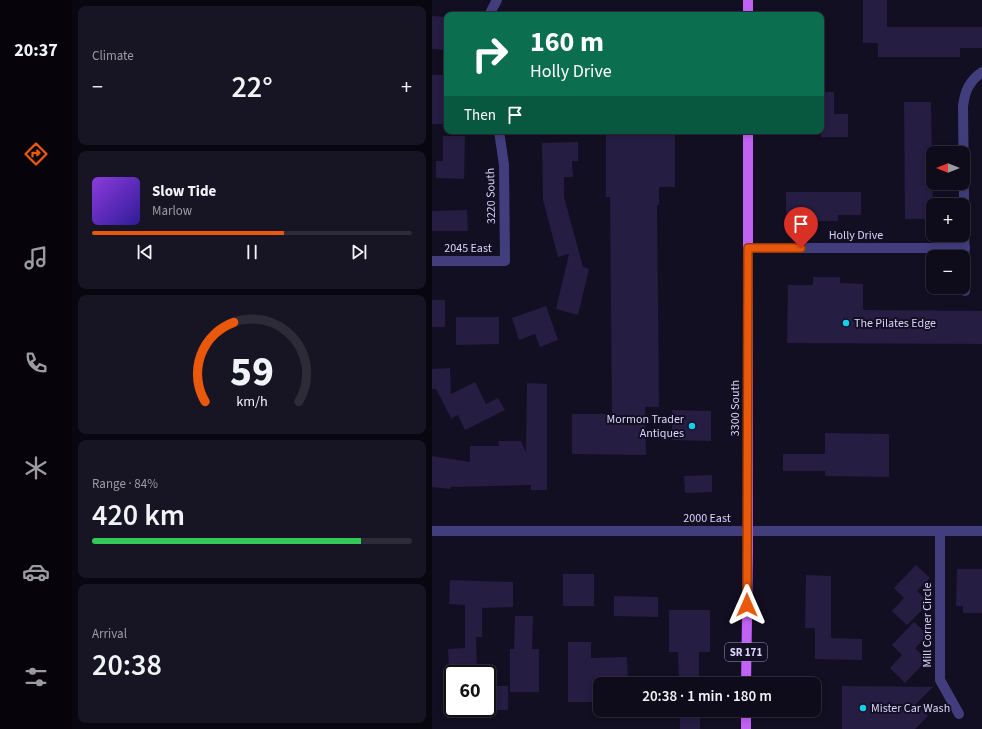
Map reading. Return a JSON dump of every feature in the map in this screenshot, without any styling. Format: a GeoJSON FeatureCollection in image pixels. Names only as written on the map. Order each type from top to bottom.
{"type":"FeatureCollection","features":[{"type":"Feature","properties":{"kind":"main road"},"geometry":{"type":"LineString","coordinates":[[748,0],[748,12]]}},
{"type":"Feature","properties":{"kind":"main road","name":"3300 South"},"geometry":{"type":"LineString","coordinates":[[746,677],[748,531],[748,134]]}},
{"type":"Feature","properties":{"kind":"main road"},"geometry":{"type":"LineString","coordinates":[[746,717],[746,729]]}},
{"type":"Feature","properties":{"kind":"street"},"geometry":{"type":"LineString","coordinates":[[965,248],[962,106],[965,92],[973,78],[982,72]]}},
{"type":"Feature","properties":{"kind":"street","name":"3220 South"},"geometry":{"type":"LineString","coordinates":[[499,134],[504,165],[504,261]]}},
{"type":"Feature","properties":{"kind":"street","name":"Holly Drive"},"geometry":{"type":"LineString","coordinates":[[748,248],[965,248]]}},
{"type":"Feature","properties":{"kind":"street","name":"2045 East"},"geometry":{"type":"LineString","coordinates":[[432,261],[504,261]]}},
{"type":"Feature","properties":{"kind":"street","name":"2000 East"},"geometry":{"type":"LineString","coordinates":[[432,531],[982,531]]}},
{"type":"Feature","properties":{"kind":"street","name":"Mill Corner Circle"},"geometry":{"type":"LineString","coordinates":[[940,531],[940,680],[960,714]]}},
{"type":"Feature","properties":{"kind":"building"},"geometry":{"type":"Polygon","coordinates":[[[863,0],[887,0],[887,27],[982,27],[982,48],[960,48],[960,57],[878,57],[878,43],[863,43],[863,0]]]}},
{"type":"Feature","properties":{"kind":"building"},"geometry":{"type":"Polygon","coordinates":[[[432,16],[444,17],[444,50],[432,49],[432,16]]]}},
{"type":"Feature","properties":{"kind":"building"},"geometry":{"type":"Polygon","coordinates":[[[432,75],[444,75],[444,124],[432,124],[432,75]]]}},
{"type":"Feature","properties":{"kind":"building"},"geometry":{"type":"Polygon","coordinates":[[[824,92],[834,92],[834,114],[848,114],[848,137],[821,137],[821,134],[824,134],[824,92]]]}},
{"type":"Feature","properties":{"kind":"building"},"geometry":{"type":"Polygon","coordinates":[[[904,102],[931,102],[932,146],[926,146],[926,190],[933,190],[933,198],[926,198],[926,219],[905,219],[904,102]]]}},
{"type":"Feature","properties":{"kind":"building"},"geometry":{"type":"Polygon","coordinates":[[[606,134],[675,134],[675,187],[659,187],[659,205],[657,205],[659,407],[645,407],[646,455],[572,454],[572,414],[612,414],[610,197],[606,197],[606,134]]]}},
{"type":"Feature","properties":{"kind":"building"},"geometry":{"type":"Polygon","coordinates":[[[443,136],[465,136],[464,179],[436,178],[436,161],[443,161],[443,136]]]}},
{"type":"Feature","properties":{"kind":"building"},"geometry":{"type":"Polygon","coordinates":[[[578,142],[578,161],[572,161],[573,177],[564,177],[564,197],[583,267],[589,269],[578,315],[556,309],[569,254],[558,257],[543,200],[542,143],[578,142]]]}},
{"type":"Feature","properties":{"kind":"building"},"geometry":{"type":"Polygon","coordinates":[[[786,192],[861,192],[861,215],[838,215],[838,221],[811,221],[811,213],[786,213],[786,192]]]}},
{"type":"Feature","properties":{"kind":"building"},"geometry":{"type":"Polygon","coordinates":[[[467,210],[468,231],[432,231],[432,211],[467,210]]]}},
{"type":"Feature","properties":{"kind":"building"},"geometry":{"type":"Polygon","coordinates":[[[813,277],[840,277],[840,283],[863,284],[863,310],[982,311],[982,344],[787,343],[788,285],[813,285],[813,277]]]}},
{"type":"Feature","properties":{"kind":"building"},"geometry":{"type":"Polygon","coordinates":[[[432,300],[445,300],[445,327],[432,327],[432,300]]]}},
{"type":"Feature","properties":{"kind":"building"},"geometry":{"type":"Polygon","coordinates":[[[546,306],[558,340],[540,347],[535,334],[519,340],[512,318],[546,306]]]}},
{"type":"Feature","properties":{"kind":"building"},"geometry":{"type":"Polygon","coordinates":[[[456,317],[499,317],[499,344],[456,345],[456,317]]]}},
{"type":"Feature","properties":{"kind":"building"},"geometry":{"type":"Polygon","coordinates":[[[450,368],[451,394],[475,382],[486,404],[498,398],[505,410],[465,430],[458,415],[452,418],[452,420],[436,389],[432,389],[432,369],[450,368]]]}},
{"type":"Feature","properties":{"kind":"building"},"geometry":{"type":"Polygon","coordinates":[[[527,383],[547,384],[547,490],[531,490],[531,485],[451,487],[450,489],[432,487],[432,456],[470,462],[470,446],[499,446],[498,441],[521,441],[526,452],[527,383]]]}},
{"type":"Feature","properties":{"kind":"building","name":"Mormon Trader Antiques"},"geometry":{"type":"Polygon","coordinates":[[[672,410],[711,411],[711,441],[672,440],[672,410]]]}},
{"type":"Feature","properties":{"kind":"building"},"geometry":{"type":"Polygon","coordinates":[[[825,433],[889,434],[889,477],[825,476],[825,471],[783,471],[783,454],[825,454],[825,433]]]}},
{"type":"Feature","properties":{"kind":"building"},"geometry":{"type":"Polygon","coordinates":[[[712,475],[712,492],[685,493],[684,476],[712,475]]]}},
{"type":"Feature","properties":{"kind":"building"},"geometry":{"type":"Polygon","coordinates":[[[916,565],[930,578],[917,591],[929,603],[907,625],[892,611],[904,598],[894,588],[916,565]]]}},
{"type":"Feature","properties":{"kind":"building"},"geometry":{"type":"Polygon","coordinates":[[[957,569],[982,569],[982,613],[963,613],[963,606],[956,606],[957,569]]]}},
{"type":"Feature","properties":{"kind":"building"},"geometry":{"type":"Polygon","coordinates":[[[563,574],[594,574],[594,606],[563,606],[563,574]]]}},
{"type":"Feature","properties":{"kind":"building"},"geometry":{"type":"Polygon","coordinates":[[[806,575],[831,576],[831,638],[862,639],[862,660],[815,659],[815,628],[805,628],[806,575]]]}},
{"type":"Feature","properties":{"kind":"building"},"geometry":{"type":"Polygon","coordinates":[[[450,580],[513,582],[513,607],[482,608],[482,637],[476,637],[477,665],[449,665],[448,649],[465,648],[465,605],[449,604],[450,580]]]}},
{"type":"Feature","properties":{"kind":"building"},"geometry":{"type":"Polygon","coordinates":[[[614,596],[658,597],[658,617],[614,616],[614,596]]]}},
{"type":"Feature","properties":{"kind":"building"},"geometry":{"type":"Polygon","coordinates":[[[669,610],[710,610],[710,652],[699,652],[699,677],[679,677],[678,652],[669,652],[669,610]]]}},
{"type":"Feature","properties":{"kind":"building"},"geometry":{"type":"Polygon","coordinates":[[[515,616],[533,616],[532,649],[539,649],[539,692],[510,692],[510,649],[514,649],[515,616]]]}},
{"type":"Feature","properties":{"kind":"building"},"geometry":{"type":"Polygon","coordinates":[[[914,622],[928,635],[915,648],[927,660],[905,683],[890,668],[902,655],[892,645],[914,622]]]}},
{"type":"Feature","properties":{"kind":"building"},"geometry":{"type":"Polygon","coordinates":[[[568,642],[591,642],[591,658],[627,657],[628,677],[593,677],[593,702],[568,702],[568,642]]]}},
{"type":"Feature","properties":{"kind":"building"},"geometry":{"type":"Polygon","coordinates":[[[496,686],[508,686],[508,710],[496,710],[496,686]]]}},
{"type":"Feature","properties":{"kind":"building"},"geometry":{"type":"Polygon","coordinates":[[[842,686],[933,687],[916,704],[928,716],[915,729],[842,729],[842,686]]]}},
{"type":"Feature","properties":{"kind":"building"},"geometry":{"type":"Polygon","coordinates":[[[680,717],[700,717],[700,729],[680,729],[680,717]]]}},
{"type":"Feature","properties":{"kind":"place","name":"The Pilates Edge"},"geometry":{"type":"Point","coordinates":[846,323]}},
{"type":"Feature","properties":{"kind":"place","name":"Mormon Trader Antiques"},"geometry":{"type":"Point","coordinates":[692,426]}},
{"type":"Feature","properties":{"kind":"place","name":"Mister Car Wash"},"geometry":{"type":"Point","coordinates":[863,708]}},
{"type":"Feature","properties":{"kind":"route"},"geometry":{"type":"LineString","coordinates":[[747,605],[748,248],[801,248]]}}]}
